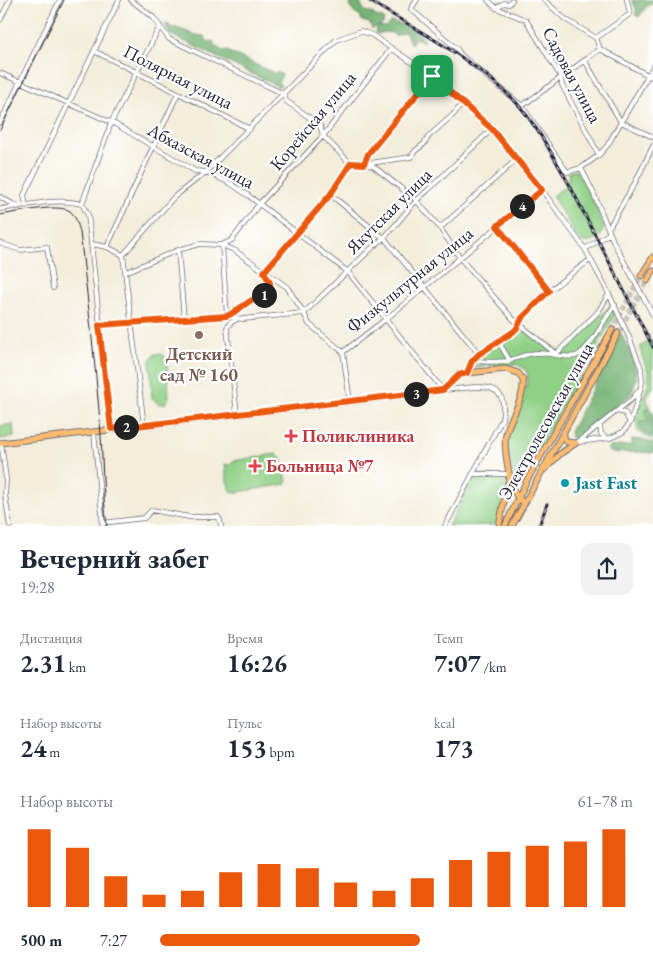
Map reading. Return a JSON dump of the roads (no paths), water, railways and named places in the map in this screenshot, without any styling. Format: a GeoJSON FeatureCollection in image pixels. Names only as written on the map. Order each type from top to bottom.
{"type":"FeatureCollection","features":[{"type":"Feature","properties":{"kind":"main road"},"geometry":{"type":"LineString","coordinates":[[641,276],[653,257]]}},
{"type":"Feature","properties":{"kind":"main road"},"geometry":{"type":"LineString","coordinates":[[647,281],[653,271]]}},
{"type":"Feature","properties":{"kind":"main road","name":"Электролесовская улица"},"geometry":{"type":"LineString","coordinates":[[505,526],[526,482],[612,330]]}},
{"type":"Feature","properties":{"kind":"main road","name":"Электролесовская улица"},"geometry":{"type":"LineString","coordinates":[[512,526],[618,333]]}},
{"type":"Feature","properties":{"kind":"main road"},"geometry":{"type":"LineString","coordinates":[[1,443],[443,390],[459,375],[506,369],[518,372],[523,380],[521,396],[505,437],[511,481],[518,499],[524,503]]}},
{"type":"Feature","properties":{"kind":"main road"},"geometry":{"type":"LineString","coordinates":[[564,431],[564,438],[567,442],[577,443]]}},
{"type":"Feature","properties":{"kind":"main road"},"geometry":{"type":"LineString","coordinates":[[541,474],[560,454],[577,443]]}},
{"type":"Feature","properties":{"kind":"main road"},"geometry":{"type":"LineString","coordinates":[[499,526],[509,474]]}},
{"type":"Feature","properties":{"kind":"main road"},"geometry":{"type":"LineString","coordinates":[[511,481],[518,486],[526,482]]}},
{"type":"Feature","properties":{"kind":"street"},"geometry":{"type":"LineString","coordinates":[[0,20],[10,0]]}},
{"type":"Feature","properties":{"kind":"street"},"geometry":{"type":"LineString","coordinates":[[0,123],[60,0]]}},
{"type":"Feature","properties":{"kind":"street"},"geometry":{"type":"LineString","coordinates":[[26,206],[24,194],[119,0]]}},
{"type":"Feature","properties":{"kind":"street"},"geometry":{"type":"LineString","coordinates":[[131,0],[153,16],[169,39],[284,94],[286,101],[320,125],[323,136],[351,163],[373,166],[416,200],[440,228],[460,258],[513,319],[556,354]]}},
{"type":"Feature","properties":{"kind":"street"},"geometry":{"type":"LineString","coordinates":[[418,0],[411,9],[457,49],[460,54],[522,106],[567,172],[581,168],[599,155],[607,146],[651,77],[653,67]]}},
{"type":"Feature","properties":{"kind":"street","name":"Садовая улица"},"geometry":{"type":"LineString","coordinates":[[488,0],[496,8],[526,20],[561,77],[562,85],[599,155]]}},
{"type":"Feature","properties":{"kind":"street"},"geometry":{"type":"LineString","coordinates":[[496,8],[504,3],[509,4],[512,0]]}},
{"type":"Feature","properties":{"kind":"street"},"geometry":{"type":"LineString","coordinates":[[544,0],[565,19],[596,38],[600,49],[651,77]]}},
{"type":"Feature","properties":{"kind":"street"},"geometry":{"type":"LineString","coordinates":[[596,38],[630,14],[627,0]]}},
{"type":"Feature","properties":{"kind":"street"},"geometry":{"type":"LineString","coordinates":[[82,204],[111,123],[160,26]]}},
{"type":"Feature","properties":{"kind":"street"},"geometry":{"type":"LineString","coordinates":[[123,255],[174,197],[206,172],[336,40],[361,31],[372,35],[432,76],[492,129],[542,190],[584,250],[615,305],[639,362],[642,372],[641,386],[630,423],[621,434],[577,443]]}},
{"type":"Feature","properties":{"kind":"street","name":"Корейская улица"},"geometry":{"type":"LineString","coordinates":[[222,245],[232,240],[259,204],[323,136],[391,49]]}},
{"type":"Feature","properties":{"kind":"street"},"geometry":{"type":"LineString","coordinates":[[522,106],[600,49]]}},
{"type":"Feature","properties":{"kind":"street","name":"Полярная улица"},"geometry":{"type":"LineString","coordinates":[[94,51],[250,128]]}},
{"type":"Feature","properties":{"kind":"street"},"geometry":{"type":"LineString","coordinates":[[585,61],[621,122],[653,137]]}},
{"type":"Feature","properties":{"kind":"street","name":"Абхазская улица"},"geometry":{"type":"LineString","coordinates":[[0,73],[111,123],[195,171],[206,172],[230,183],[348,272],[443,390]]}},
{"type":"Feature","properties":{"kind":"street"},"geometry":{"type":"LineString","coordinates":[[364,164],[368,154],[432,76]]}},
{"type":"Feature","properties":{"kind":"street"},"geometry":{"type":"LineString","coordinates":[[107,247],[178,93]]}},
{"type":"Feature","properties":{"kind":"street"},"geometry":{"type":"LineString","coordinates":[[364,164],[411,157],[429,136],[453,115],[463,103]]}},
{"type":"Feature","properties":{"kind":"street","name":"Якутская улица"},"geometry":{"type":"LineString","coordinates":[[304,313],[374,246],[384,239],[416,200],[492,129]]}},
{"type":"Feature","properties":{"kind":"street"},"geometry":{"type":"LineString","coordinates":[[584,250],[609,231],[636,183],[653,146]]}},
{"type":"Feature","properties":{"kind":"street"},"geometry":{"type":"LineString","coordinates":[[440,228],[517,159]]}},
{"type":"Feature","properties":{"kind":"street"},"geometry":{"type":"LineString","coordinates":[[264,272],[330,195],[351,163]]}},
{"type":"Feature","properties":{"kind":"street"},"geometry":{"type":"LineString","coordinates":[[581,168],[609,231],[652,312]]}},
{"type":"Feature","properties":{"kind":"street","name":"Физкультурная улица"},"geometry":{"type":"LineString","coordinates":[[343,352],[386,319],[542,190]]}},
{"type":"Feature","properties":{"kind":"street"},"geometry":{"type":"LineString","coordinates":[[330,195],[384,239],[479,354]]}},
{"type":"Feature","properties":{"kind":"street"},"geometry":{"type":"LineString","coordinates":[[0,197],[18,207]]}},
{"type":"Feature","properties":{"kind":"street"},"geometry":{"type":"LineString","coordinates":[[0,209],[72,201],[82,204],[88,215],[111,429]]}},
{"type":"Feature","properties":{"kind":"street"},"geometry":{"type":"LineString","coordinates":[[497,226],[549,291]]}},
{"type":"Feature","properties":{"kind":"street"},"geometry":{"type":"LineString","coordinates":[[0,243],[20,250],[47,247],[53,288]]}},
{"type":"Feature","properties":{"kind":"street"},"geometry":{"type":"LineString","coordinates":[[92,244],[107,247],[123,255]]}},
{"type":"Feature","properties":{"kind":"street"},"geometry":{"type":"LineString","coordinates":[[126,272],[178,250],[200,244],[222,245],[234,250],[287,287],[309,324],[343,352],[350,402]]}},
{"type":"Feature","properties":{"kind":"street"},"geometry":{"type":"LineString","coordinates":[[222,245],[227,316]]}},
{"type":"Feature","properties":{"kind":"street"},"geometry":{"type":"LineString","coordinates":[[178,250],[184,319]]}},
{"type":"Feature","properties":{"kind":"street"},"geometry":{"type":"LineString","coordinates":[[123,255],[144,426]]}},
{"type":"Feature","properties":{"kind":"street"},"geometry":{"type":"LineString","coordinates":[[467,373],[472,361],[479,354],[513,332],[522,318],[549,291],[590,260]]}},
{"type":"Feature","properties":{"kind":"street"},"geometry":{"type":"LineString","coordinates":[[227,316],[271,290],[270,283],[264,272]]}},
{"type":"Feature","properties":{"kind":"street"},"geometry":{"type":"LineString","coordinates":[[556,354],[598,312],[609,294]]}},
{"type":"Feature","properties":{"kind":"street"},"geometry":{"type":"LineString","coordinates":[[472,361],[510,361],[536,352],[567,357],[576,356],[589,342],[604,318],[615,305]]}},
{"type":"Feature","properties":{"kind":"street"},"geometry":{"type":"LineString","coordinates":[[99,325],[227,316],[239,318],[304,313]]}},
{"type":"Feature","properties":{"kind":"street"},"geometry":{"type":"LineString","coordinates":[[237,415],[227,328],[239,318]]}},
{"type":"Feature","properties":{"kind":"street"},"geometry":{"type":"LineString","coordinates":[[502,339],[501,346],[510,361]]}},
{"type":"Feature","properties":{"kind":"street"},"geometry":{"type":"LineString","coordinates":[[577,443],[633,398],[641,386]]}},
{"type":"Feature","properties":{"kind":"street"},"geometry":{"type":"LineString","coordinates":[[443,390],[489,388],[498,392],[503,407],[502,419],[445,526]]}},
{"type":"Feature","properties":{"kind":"street"},"geometry":{"type":"LineString","coordinates":[[618,411],[625,413],[630,423]]}},
{"type":"Feature","properties":{"kind":"street"},"geometry":{"type":"LineString","coordinates":[[600,425],[601,434],[607,438]]}},
{"type":"Feature","properties":{"kind":"street"},"geometry":{"type":"LineString","coordinates":[[94,432],[102,524],[144,518],[152,510],[189,517],[218,517],[221,526]]}},
{"type":"Feature","properties":{"kind":"street"},"geometry":{"type":"LineString","coordinates":[[1,443],[6,479],[5,495],[10,526]]}},
{"type":"Feature","properties":{"kind":"street"},"geometry":{"type":"LineString","coordinates":[[473,474],[509,474]]}},
{"type":"Feature","properties":{"kind":"tunnel"},"geometry":{"type":"LineString","coordinates":[[612,330],[641,276]]}},
{"type":"Feature","properties":{"kind":"tunnel"},"geometry":{"type":"LineString","coordinates":[[618,333],[647,281]]}},
{"type":"Feature","properties":{"kind":"tram line"},"geometry":{"type":"LineString","coordinates":[[0,130],[64,0]]}},
{"type":"Feature","properties":{"kind":"tram line"},"geometry":{"type":"LineString","coordinates":[[0,215],[56,208],[70,211],[78,224],[96,375],[107,526]]}},
{"type":"Feature","properties":{"kind":"railway"},"geometry":{"type":"LineString","coordinates":[[368,0],[463,58],[499,86],[523,110],[569,184],[653,347]]}},
{"type":"Feature","properties":{"kind":"railway"},"geometry":{"type":"LineString","coordinates":[[539,526],[547,504]]}},
{"type":"Feature","properties":{"kind":"place","name":"Детский сад № 160"},"geometry":{"type":"Point","coordinates":[199,335]}},
{"type":"Feature","properties":{"kind":"place","name":"Поликлиника"},"geometry":{"type":"Point","coordinates":[291,436]}},
{"type":"Feature","properties":{"kind":"place","name":"Больница №7"},"geometry":{"type":"Point","coordinates":[255,466]}},
{"type":"Feature","properties":{"kind":"place","name":"Jast Fast"},"geometry":{"type":"Point","coordinates":[565,483]}}]}
